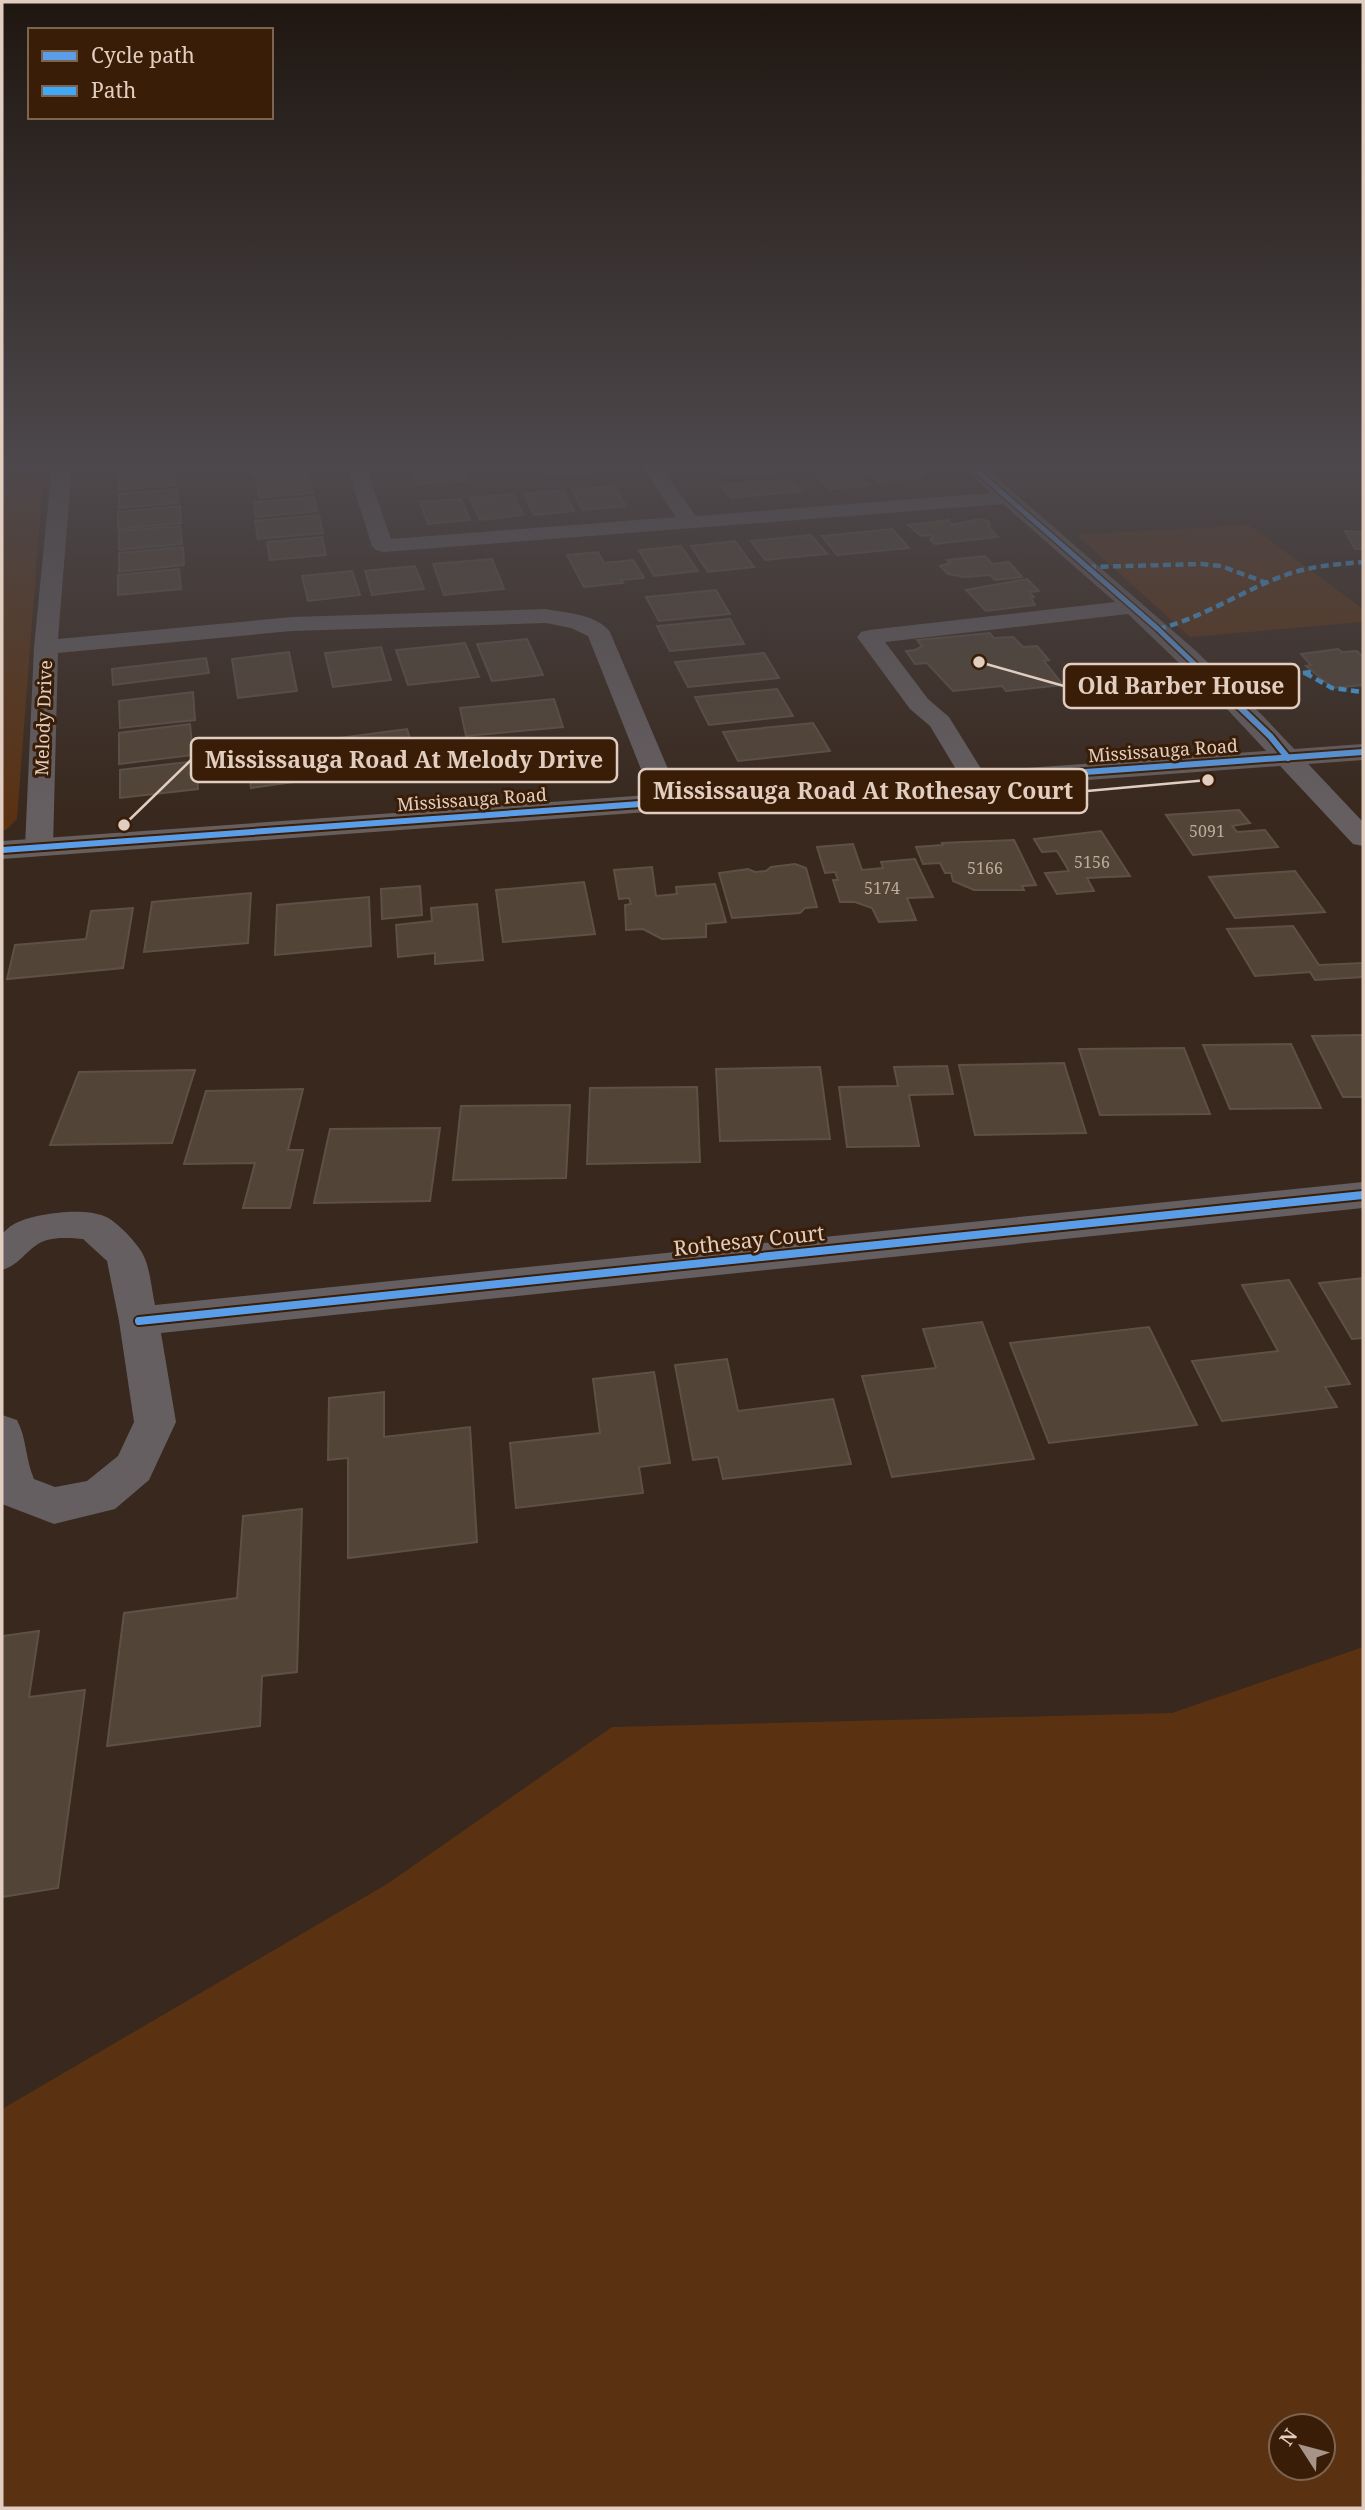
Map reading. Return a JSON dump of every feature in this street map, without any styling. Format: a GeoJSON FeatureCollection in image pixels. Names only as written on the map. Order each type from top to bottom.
{"type":"FeatureCollection","features":[{"type":"Feature","properties":{"kind":"main road","name":"Mississauga Road"},"geometry":{"type":"LineString","coordinates":[[2,850],[1363,752]]}},
{"type":"Feature","properties":{"kind":"street","name":"Melody Drive"},"geometry":{"type":"LineString","coordinates":[[39,847],[46,648],[52,581]]}},
{"type":"Feature","properties":{"kind":"street"},"geometry":{"type":"LineString","coordinates":[[1103,581],[1270,736],[1363,838]]}},
{"type":"Feature","properties":{"kind":"street"},"geometry":{"type":"LineString","coordinates":[[975,780],[940,723],[919,704],[869,636],[1133,607]]}},
{"type":"Feature","properties":{"kind":"street"},"geometry":{"type":"LineString","coordinates":[[46,648],[292,624],[546,616],[578,622],[598,632],[668,802]]}},
{"type":"Feature","properties":{"kind":"street","name":"Rothesay Court"},"geometry":{"type":"LineString","coordinates":[[139,1321],[1363,1195]]}},
{"type":"Feature","properties":{"kind":"street"},"geometry":{"type":"LineString","coordinates":[[2,1256],[27,1233],[61,1225],[93,1226],[125,1256],[139,1321],[155,1422],[134,1468],[99,1496],[54,1506],[17,1491],[4,1461],[2,1432]]}},
{"type":"Feature","properties":{"kind":"shaded area"},"geometry":{"type":"Polygon","coordinates":[[[2,581],[35,581],[17,819],[6,830],[2,830],[2,581]]]}},
{"type":"Feature","properties":{"kind":"shaded area"},"geometry":{"type":"Polygon","coordinates":[[[1128,581],[1325,581],[1363,609],[1363,622],[1190,637],[1128,581]]]}},
{"type":"Feature","properties":{"kind":"shaded area"},"geometry":{"type":"Polygon","coordinates":[[[1363,1647],[1363,2508],[2,2508],[2,2109],[387,1884],[612,1727],[1172,1713],[1363,1647]]]}},
{"type":"Feature","properties":{"kind":"building"},"geometry":{"type":"Polygon","coordinates":[[[118,581],[180,581],[181,589],[118,595],[118,581]]]}},
{"type":"Feature","properties":{"kind":"building"},"geometry":{"type":"Polygon","coordinates":[[[303,581],[355,581],[360,595],[308,601],[303,581]]]}},
{"type":"Feature","properties":{"kind":"building"},"geometry":{"type":"Polygon","coordinates":[[[368,581],[421,581],[424,589],[372,595],[368,581]]]}},
{"type":"Feature","properties":{"kind":"building"},"geometry":{"type":"Polygon","coordinates":[[[439,581],[501,581],[504,589],[444,595],[439,581]]]}},
{"type":"Feature","properties":{"kind":"building"},"geometry":{"type":"Polygon","coordinates":[[[581,581],[623,583],[584,587],[581,581]]]}},
{"type":"Feature","properties":{"kind":"building"},"geometry":{"type":"Polygon","coordinates":[[[1029,581],[1039,591],[1029,592],[1034,597],[1031,598],[1035,605],[986,611],[966,590],[1029,581]]]}},
{"type":"Feature","properties":{"kind":"building"},"geometry":{"type":"Polygon","coordinates":[[[716,590],[730,614],[659,621],[646,597],[716,590]]]}},
{"type":"Feature","properties":{"kind":"building"},"geometry":{"type":"Polygon","coordinates":[[[730,619],[744,644],[670,651],[657,626],[730,619]]]}},
{"type":"Feature","properties":{"kind":"building"},"geometry":{"type":"Polygon","coordinates":[[[990,633],[994,638],[1013,637],[1023,647],[1037,646],[1049,660],[1044,661],[1063,685],[1006,691],[1002,686],[953,691],[927,663],[915,664],[906,651],[922,646],[917,640],[990,633]]]}},
{"type":"Feature","properties":{"kind":"building"},"geometry":{"type":"Polygon","coordinates":[[[527,639],[543,675],[492,681],[477,644],[527,639]]]}},
{"type":"Feature","properties":{"kind":"building"},"geometry":{"type":"Polygon","coordinates":[[[465,643],[479,677],[408,685],[396,650],[465,643]]]}},
{"type":"Feature","properties":{"kind":"building"},"geometry":{"type":"Polygon","coordinates":[[[381,647],[391,680],[333,687],[325,653],[381,647]]]}},
{"type":"Feature","properties":{"kind":"building"},"geometry":{"type":"Polygon","coordinates":[[[1338,649],[1342,652],[1357,651],[1363,657],[1363,685],[1333,688],[1306,666],[1311,665],[1301,654],[1338,649]]]}},
{"type":"Feature","properties":{"kind":"building"},"geometry":{"type":"Polygon","coordinates":[[[289,652],[297,691],[238,698],[232,659],[289,652]]]}},
{"type":"Feature","properties":{"kind":"building"},"geometry":{"type":"Polygon","coordinates":[[[764,653],[779,678],[688,687],[675,662],[764,653]]]}},
{"type":"Feature","properties":{"kind":"building"},"geometry":{"type":"Polygon","coordinates":[[[206,658],[209,673],[113,685],[112,669],[206,658]]]}},
{"type":"Feature","properties":{"kind":"building"},"geometry":{"type":"Polygon","coordinates":[[[777,689],[793,716],[709,725],[695,697],[777,689]]]}},
{"type":"Feature","properties":{"kind":"building"},"geometry":{"type":"Polygon","coordinates":[[[193,692],[195,720],[120,728],[119,701],[193,692]]]}},
{"type":"Feature","properties":{"kind":"building"},"geometry":{"type":"Polygon","coordinates":[[[554,699],[563,727],[466,736],[460,708],[554,699]]]}},
{"type":"Feature","properties":{"kind":"building"},"geometry":{"type":"Polygon","coordinates":[[[813,723],[830,751],[738,761],[723,732],[813,723]]]}},
{"type":"Feature","properties":{"kind":"building"},"geometry":{"type":"Polygon","coordinates":[[[190,724],[193,755],[119,764],[119,733],[190,724]]]}},
{"type":"Feature","properties":{"kind":"building"},"geometry":{"type":"Polygon","coordinates":[[[407,729],[420,772],[341,782],[331,739],[407,729]]]}},
{"type":"Feature","properties":{"kind":"building"},"geometry":{"type":"Polygon","coordinates":[[[322,738],[331,777],[251,788],[245,747],[322,738]]]}},
{"type":"Feature","properties":{"kind":"building"},"geometry":{"type":"Polygon","coordinates":[[[196,761],[198,789],[120,798],[120,770],[196,761]]]}},
{"type":"Feature","properties":{"kind":"building"},"geometry":{"type":"Polygon","coordinates":[[[1239,810],[1250,823],[1232,826],[1237,832],[1265,830],[1278,847],[1193,855],[1166,815],[1239,810]]]}},
{"type":"Feature","properties":{"kind":"building"},"geometry":{"type":"Polygon","coordinates":[[[1101,831],[1130,876],[1087,878],[1094,891],[1057,894],[1045,873],[1069,871],[1057,851],[1042,852],[1034,839],[1101,831]]]}},
{"type":"Feature","properties":{"kind":"building"},"geometry":{"type":"Polygon","coordinates":[[[1014,840],[1036,885],[1022,886],[1024,890],[974,890],[953,881],[951,873],[945,873],[940,863],[923,864],[916,847],[943,845],[942,843],[1014,840]]]}},
{"type":"Feature","properties":{"kind":"building"},"geometry":{"type":"Polygon","coordinates":[[[853,844],[862,870],[883,868],[881,862],[915,859],[933,897],[907,898],[916,920],[879,922],[872,908],[855,902],[840,902],[833,880],[838,880],[835,872],[825,873],[817,847],[853,844]]]}},
{"type":"Feature","properties":{"kind":"building"},"geometry":{"type":"Polygon","coordinates":[[[795,864],[806,868],[817,907],[805,908],[800,913],[732,918],[719,873],[748,869],[755,872],[766,871],[771,867],[795,864]]]}},
{"type":"Feature","properties":{"kind":"building"},"geometry":{"type":"Polygon","coordinates":[[[652,867],[656,896],[677,894],[676,887],[715,884],[726,922],[706,924],[706,937],[662,939],[643,929],[626,930],[625,905],[631,904],[629,898],[619,899],[614,870],[652,867]]]}},
{"type":"Feature","properties":{"kind":"building"},"geometry":{"type":"Polygon","coordinates":[[[1295,871],[1325,912],[1235,918],[1209,877],[1295,871]]]}},
{"type":"Feature","properties":{"kind":"building"},"geometry":{"type":"Polygon","coordinates":[[[584,882],[595,934],[503,942],[496,890],[584,882]]]}},
{"type":"Feature","properties":{"kind":"building"},"geometry":{"type":"Polygon","coordinates":[[[420,886],[422,915],[382,919],[381,889],[420,886]]]}},
{"type":"Feature","properties":{"kind":"building"},"geometry":{"type":"Polygon","coordinates":[[[251,893],[248,943],[144,952],[152,902],[251,893]]]}},
{"type":"Feature","properties":{"kind":"building"},"geometry":{"type":"Polygon","coordinates":[[[369,897],[371,946],[275,955],[277,905],[369,897]]]}},
{"type":"Feature","properties":{"kind":"building"},"geometry":{"type":"Polygon","coordinates":[[[477,904],[483,960],[435,964],[435,953],[398,957],[396,925],[432,921],[431,908],[477,904]]]}},
{"type":"Feature","properties":{"kind":"building"},"geometry":{"type":"Polygon","coordinates":[[[133,908],[123,968],[7,979],[15,945],[86,939],[91,911],[133,908]]]}},
{"type":"Feature","properties":{"kind":"building"},"geometry":{"type":"Polygon","coordinates":[[[1293,926],[1319,965],[1363,963],[1363,977],[1315,980],[1310,972],[1255,976],[1227,929],[1293,926]]]}},
{"type":"Feature","properties":{"kind":"building"},"geometry":{"type":"Polygon","coordinates":[[[1363,1035],[1363,1097],[1343,1097],[1312,1036],[1363,1035]]]}},
{"type":"Feature","properties":{"kind":"building"},"geometry":{"type":"Polygon","coordinates":[[[1291,1044],[1321,1108],[1230,1109],[1203,1045],[1291,1044]]]}},
{"type":"Feature","properties":{"kind":"building"},"geometry":{"type":"Polygon","coordinates":[[[1184,1048],[1210,1114],[1100,1115],[1079,1049],[1184,1048]]]}},
{"type":"Feature","properties":{"kind":"building"},"geometry":{"type":"Polygon","coordinates":[[[1064,1063],[1086,1133],[975,1135],[959,1065],[1064,1063]]]}},
{"type":"Feature","properties":{"kind":"building"},"geometry":{"type":"Polygon","coordinates":[[[947,1066],[953,1094],[909,1095],[919,1146],[847,1147],[839,1087],[898,1086],[894,1067],[947,1066]]]}},
{"type":"Feature","properties":{"kind":"building"},"geometry":{"type":"Polygon","coordinates":[[[820,1067],[830,1139],[720,1141],[716,1069],[820,1067]]]}},
{"type":"Feature","properties":{"kind":"building"},"geometry":{"type":"Polygon","coordinates":[[[195,1070],[172,1143],[50,1145],[79,1072],[195,1070]]]}},
{"type":"Feature","properties":{"kind":"building"},"geometry":{"type":"Polygon","coordinates":[[[697,1087],[700,1162],[587,1164],[590,1088],[697,1087]]]}},
{"type":"Feature","properties":{"kind":"building"},"geometry":{"type":"Polygon","coordinates":[[[303,1089],[288,1150],[303,1150],[290,1208],[243,1208],[255,1163],[184,1164],[206,1091],[303,1089]]]}},
{"type":"Feature","properties":{"kind":"building"},"geometry":{"type":"Polygon","coordinates":[[[570,1105],[566,1178],[453,1180],[461,1106],[570,1105]]]}},
{"type":"Feature","properties":{"kind":"building"},"geometry":{"type":"Polygon","coordinates":[[[440,1128],[430,1201],[314,1203],[330,1129],[440,1128]]]}},
{"type":"Feature","properties":{"kind":"building"},"geometry":{"type":"Polygon","coordinates":[[[1363,1278],[1363,1338],[1352,1339],[1319,1283],[1363,1278]]]}},
{"type":"Feature","properties":{"kind":"building"},"geometry":{"type":"Polygon","coordinates":[[[1289,1280],[1350,1384],[1325,1387],[1337,1407],[1222,1421],[1192,1361],[1278,1351],[1242,1285],[1289,1280]]]}},
{"type":"Feature","properties":{"kind":"building"},"geometry":{"type":"Polygon","coordinates":[[[982,1322],[1034,1459],[892,1477],[862,1376],[936,1368],[923,1329],[982,1322]]]}},
{"type":"Feature","properties":{"kind":"building"},"geometry":{"type":"Polygon","coordinates":[[[1149,1327],[1197,1425],[1049,1443],[1010,1343],[1149,1327]]]}},
{"type":"Feature","properties":{"kind":"building"},"geometry":{"type":"Polygon","coordinates":[[[727,1359],[738,1411],[833,1399],[851,1464],[723,1479],[718,1457],[693,1460],[675,1365],[727,1359]]]}},
{"type":"Feature","properties":{"kind":"building"},"geometry":{"type":"Polygon","coordinates":[[[654,1372],[670,1463],[639,1467],[643,1493],[516,1508],[510,1443],[600,1433],[593,1379],[654,1372]]]}},
{"type":"Feature","properties":{"kind":"building"},"geometry":{"type":"Polygon","coordinates":[[[384,1392],[384,1437],[470,1427],[477,1542],[348,1558],[348,1458],[328,1460],[329,1398],[384,1392]]]}},
{"type":"Feature","properties":{"kind":"building"},"geometry":{"type":"Polygon","coordinates":[[[302,1509],[297,1672],[262,1676],[260,1726],[107,1746],[124,1613],[237,1598],[243,1516],[302,1509]]]}},
{"type":"Feature","properties":{"kind":"building"},"geometry":{"type":"Polygon","coordinates":[[[39,1631],[29,1697],[85,1690],[58,1888],[2,1897],[2,1636],[39,1631]]]}},
{"type":"Feature","properties":{"kind":"marked path"},"geometry":{"type":"LineString","coordinates":[[1262,581],[1267,583]]}},
{"type":"Feature","properties":{"kind":"marked path"},"geometry":{"type":"LineString","coordinates":[[1158,629],[1190,620],[1272,581]]}},
{"type":"Feature","properties":{"kind":"marked path"},"geometry":{"type":"LineString","coordinates":[[1216,683],[1311,672]]}},
{"type":"Feature","properties":{"kind":"marked path"},"geometry":{"type":"LineString","coordinates":[[1305,673],[1332,688],[1363,692]]}},
{"type":"Feature","properties":{"kind":"cycle path"},"geometry":{"type":"LineString","coordinates":[[1103,581],[1158,629],[1270,736],[1288,758]]}},
{"type":"Feature","properties":{"kind":"cycle path"},"geometry":{"type":"LineString","coordinates":[[2,850],[1363,752]]}},
{"type":"Feature","properties":{"kind":"cycle path"},"geometry":{"type":"LineString","coordinates":[[139,1321],[1363,1195]]}},
{"type":"Feature","properties":{"kind":"place","name":"Old Barber House"},"geometry":{"type":"Point","coordinates":[979,662]}},
{"type":"Feature","properties":{"kind":"place","name":"Mississauga Road At Rothesay Court"},"geometry":{"type":"Point","coordinates":[1208,780]}},
{"type":"Feature","properties":{"kind":"place","name":"Mississauga Road At Melody Drive"},"geometry":{"type":"Point","coordinates":[124,825]}}]}
